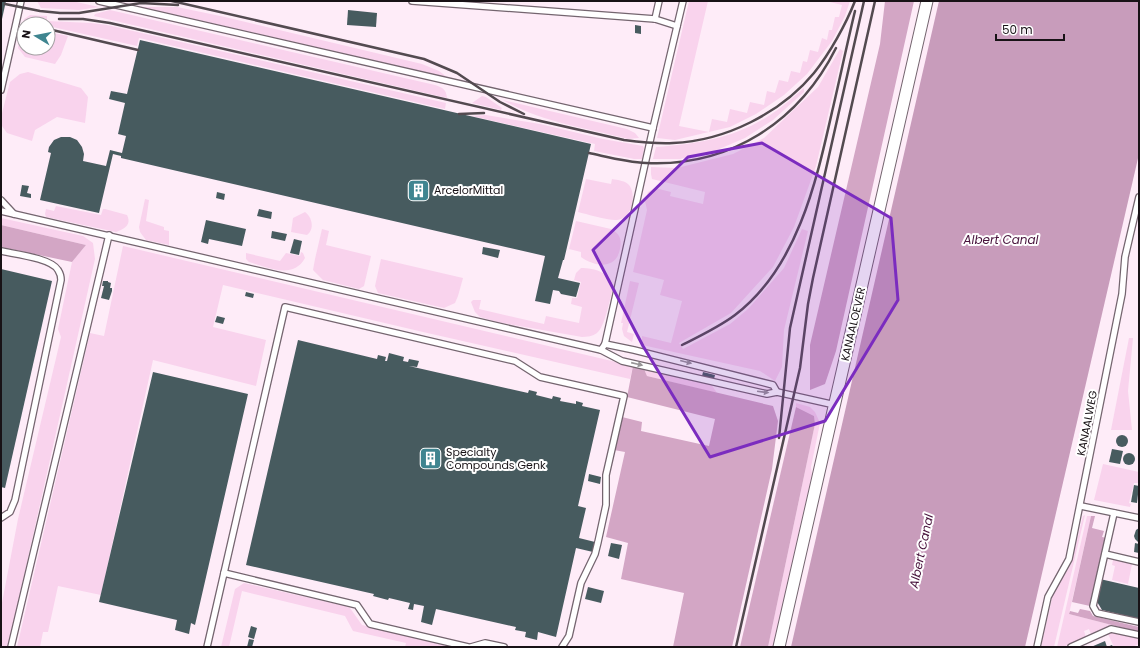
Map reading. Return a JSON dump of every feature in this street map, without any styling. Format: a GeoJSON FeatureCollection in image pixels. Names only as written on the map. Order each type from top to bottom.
{"type":"FeatureCollection","features":[{"type":"Feature","properties":{"kind":"street","name":"KANAALOEVER"},"geometry":{"type":"LineString","coordinates":[[779,647],[927,1]]}},
{"type":"Feature","properties":{"kind":"lane"},"geometry":{"type":"LineString","coordinates":[[1,90],[21,1]]}},
{"type":"Feature","properties":{"kind":"lane"},"geometry":{"type":"LineString","coordinates":[[99,1],[653,128]]}},
{"type":"Feature","properties":{"kind":"lane"},"geometry":{"type":"LineString","coordinates":[[412,1],[655,19],[677,26]]}},
{"type":"Feature","properties":{"kind":"lane"},"geometry":{"type":"LineString","coordinates":[[655,19],[659,1]]}},
{"type":"Feature","properties":{"kind":"lane"},"geometry":{"type":"LineString","coordinates":[[601,350],[605,344],[683,1]]}},
{"type":"Feature","properties":{"kind":"lane","name":"KANAALWEG"},"geometry":{"type":"LineString","coordinates":[[1037,647],[1048,597],[1069,559],[1081,506],[1122,294],[1125,257],[1139,197]]}},
{"type":"Feature","properties":{"kind":"lane"},"geometry":{"type":"LineString","coordinates":[[1,200],[14,214]]}},
{"type":"Feature","properties":{"kind":"lane"},"geometry":{"type":"LineString","coordinates":[[1,211],[601,350],[622,361],[767,394],[777,392],[835,405]]}},
{"type":"Feature","properties":{"kind":"lane"},"geometry":{"type":"LineString","coordinates":[[12,647],[109,235]]}},
{"type":"Feature","properties":{"kind":"lane"},"geometry":{"type":"LineString","coordinates":[[1,251],[51,264],[58,270],[61,280],[15,500],[10,512],[1,518]]}},
{"type":"Feature","properties":{"kind":"lane"},"geometry":{"type":"LineString","coordinates":[[207,647],[285,307],[515,361],[540,377],[624,396],[606,475],[606,505],[598,542],[595,554],[581,583],[569,636],[562,647]]}},
{"type":"Feature","properties":{"kind":"lane"},"geometry":{"type":"LineString","coordinates":[[605,344],[773,385],[777,392]]}},
{"type":"Feature","properties":{"kind":"lane"},"geometry":{"type":"LineString","coordinates":[[1081,506],[1139,518]]}},
{"type":"Feature","properties":{"kind":"lane"},"geometry":{"type":"LineString","coordinates":[[1114,513],[1093,606],[1097,613],[1139,622]]}},
{"type":"Feature","properties":{"kind":"lane"},"geometry":{"type":"LineString","coordinates":[[1105,554],[1139,562]]}},
{"type":"Feature","properties":{"kind":"lane"},"geometry":{"type":"LineString","coordinates":[[224,573],[357,605],[370,624],[470,647],[485,642],[504,647]]}},
{"type":"Feature","properties":{"kind":"lane"},"geometry":{"type":"LineString","coordinates":[[1071,647],[1110,629],[1139,635]]}},
{"type":"Feature","properties":{"kind":"highlighted area"},"geometry":{"type":"Polygon","coordinates":[[[762,143],[891,218],[898,300],[825,421],[710,457],[643,346],[593,250],[688,157],[762,143]]]}},
{"type":"Feature","properties":{"kind":"shaded area"},"geometry":{"type":"Polygon","coordinates":[[[37,1],[72,1],[99,7],[79,10],[41,8],[37,1]]]}},
{"type":"Feature","properties":{"kind":"shaded area"},"geometry":{"type":"Polygon","coordinates":[[[689,1],[708,1],[679,126],[709,132],[675,140],[657,138],[689,1]]]}},
{"type":"Feature","properties":{"kind":"shaded area"},"geometry":{"type":"Polygon","coordinates":[[[826,1],[850,1],[845,16],[832,41],[807,74],[784,95],[756,114],[730,127],[709,132],[712,119],[727,122],[730,109],[747,113],[750,102],[764,105],[767,91],[775,93],[779,80],[788,82],[791,71],[800,73],[803,61],[807,62],[810,50],[818,52],[822,38],[827,40],[829,30],[832,30],[835,17],[839,17],[842,5],[826,1]]]}},
{"type":"Feature","properties":{"kind":"shaded area"},"geometry":{"type":"Polygon","coordinates":[[[885,1],[914,1],[836,351],[825,384],[810,390],[810,345],[880,44],[885,1]]]}},
{"type":"Feature","properties":{"kind":"shaded area"},"geometry":{"type":"Polygon","coordinates":[[[141,7],[177,7],[225,17],[422,64],[439,71],[447,77],[141,7]]]}},
{"type":"Feature","properties":{"kind":"shaded area"},"geometry":{"type":"Polygon","coordinates":[[[110,10],[435,85],[444,89],[447,98],[94,16],[95,14],[110,10]]]}},
{"type":"Feature","properties":{"kind":"shaded area"},"geometry":{"type":"Polygon","coordinates":[[[56,21],[107,25],[446,103],[445,109],[139,38],[137,46],[56,28],[56,21]]]}},
{"type":"Feature","properties":{"kind":"shaded area"},"geometry":{"type":"Polygon","coordinates":[[[56,34],[68,36],[61,55],[55,64],[24,56],[56,56],[56,34]]]}},
{"type":"Feature","properties":{"kind":"shaded area"},"geometry":{"type":"Polygon","coordinates":[[[840,49],[843,51],[816,166],[794,227],[773,267],[731,313],[679,343],[683,349],[730,324],[748,309],[784,268],[802,229],[808,231],[784,330],[782,367],[775,381],[760,371],[642,345],[642,336],[671,343],[682,301],[660,295],[664,280],[633,272],[647,210],[645,201],[648,192],[655,188],[671,192],[670,196],[703,204],[705,192],[652,179],[651,167],[677,168],[733,154],[764,138],[818,87],[840,49]]]}},
{"type":"Feature","properties":{"kind":"shaded area"},"geometry":{"type":"Polygon","coordinates":[[[28,72],[81,88],[88,97],[85,123],[57,117],[35,130],[32,141],[7,133],[2,126],[1,117],[10,82],[20,74],[28,72]]]}},
{"type":"Feature","properties":{"kind":"shaded area"},"geometry":{"type":"Polygon","coordinates":[[[804,88],[804,92],[773,120],[745,138],[710,153],[680,159],[653,159],[656,147],[702,142],[731,134],[759,122],[785,104],[804,88]]]}},
{"type":"Feature","properties":{"kind":"shaded area"},"geometry":{"type":"Polygon","coordinates":[[[482,96],[486,97],[502,108],[501,110],[472,103],[482,96]]]}},
{"type":"Feature","properties":{"kind":"shaded area"},"geometry":{"type":"Polygon","coordinates":[[[503,100],[627,129],[635,133],[639,138],[628,139],[564,124],[532,114],[503,100]]]}},
{"type":"Feature","properties":{"kind":"shaded area"},"geometry":{"type":"Polygon","coordinates":[[[486,115],[540,124],[603,139],[643,146],[642,159],[634,159],[594,151],[595,144],[472,116],[486,115]]]}},
{"type":"Feature","properties":{"kind":"shaded area"},"geometry":{"type":"Polygon","coordinates":[[[586,179],[611,184],[612,179],[628,184],[633,195],[633,200],[632,206],[626,216],[622,219],[613,220],[578,212],[586,179]]]}},
{"type":"Feature","properties":{"kind":"shaded area"},"geometry":{"type":"Polygon","coordinates":[[[145,199],[149,200],[146,221],[164,227],[164,230],[169,231],[169,245],[146,240],[140,232],[139,227],[145,199]]]}},
{"type":"Feature","properties":{"kind":"shaded area"},"geometry":{"type":"Polygon","coordinates":[[[56,206],[101,215],[103,209],[105,209],[127,215],[129,221],[124,228],[116,232],[46,217],[46,209],[54,211],[56,206]]]}},
{"type":"Feature","properties":{"kind":"shaded area"},"geometry":{"type":"Polygon","coordinates":[[[305,212],[312,223],[311,230],[307,235],[291,232],[293,218],[305,212]]]}},
{"type":"Feature","properties":{"kind":"shaded area"},"geometry":{"type":"Polygon","coordinates":[[[1,218],[83,236],[93,243],[95,259],[8,647],[1,647],[1,608],[18,519],[61,337],[58,329],[72,262],[86,245],[1,225],[1,218]]]}},
{"type":"Feature","properties":{"kind":"shaded area"},"geometry":{"type":"Polygon","coordinates":[[[576,221],[611,229],[620,237],[620,249],[618,256],[614,261],[604,265],[592,263],[581,257],[581,252],[569,249],[576,221]]]}},
{"type":"Feature","properties":{"kind":"shaded area"},"geometry":{"type":"Polygon","coordinates":[[[1,225],[86,245],[72,262],[1,247],[1,225]]]}},
{"type":"Feature","properties":{"kind":"shaded area"},"geometry":{"type":"Polygon","coordinates":[[[322,229],[329,231],[326,245],[371,256],[364,286],[359,289],[323,280],[313,270],[322,229]]]}},
{"type":"Feature","properties":{"kind":"shaded area"},"geometry":{"type":"Polygon","coordinates":[[[123,246],[633,366],[630,379],[223,285],[213,327],[266,340],[256,386],[153,360],[101,595],[58,586],[48,632],[43,632],[40,647],[17,647],[90,333],[104,336],[123,246]]]}},
{"type":"Feature","properties":{"kind":"shaded area"},"geometry":{"type":"Polygon","coordinates":[[[301,252],[305,258],[300,265],[294,269],[287,270],[271,269],[249,262],[246,259],[246,253],[280,261],[286,253],[300,256],[301,252]]]}},
{"type":"Feature","properties":{"kind":"shaded area"},"geometry":{"type":"Polygon","coordinates":[[[381,259],[463,278],[455,303],[444,308],[378,293],[375,286],[381,259]]]}},
{"type":"Feature","properties":{"kind":"shaded area"},"geometry":{"type":"Polygon","coordinates":[[[581,268],[602,272],[610,279],[613,288],[607,312],[600,330],[592,336],[582,337],[497,322],[480,317],[475,312],[471,302],[473,300],[481,300],[479,309],[544,324],[546,316],[579,323],[582,307],[571,304],[572,298],[577,298],[581,282],[574,280],[576,273],[581,268]]]}},
{"type":"Feature","properties":{"kind":"shaded area"},"geometry":{"type":"Polygon","coordinates":[[[630,281],[639,283],[627,332],[634,334],[632,342],[624,336],[622,329],[623,323],[621,323],[630,281]]]}},
{"type":"Feature","properties":{"kind":"shaded area"},"geometry":{"type":"Polygon","coordinates":[[[1129,338],[1133,338],[1128,391],[1132,430],[1111,430],[1129,338]]]}},
{"type":"Feature","properties":{"kind":"shaded area"},"geometry":{"type":"Polygon","coordinates":[[[633,366],[644,369],[647,376],[773,406],[778,421],[772,469],[732,647],[673,647],[684,593],[621,579],[628,543],[606,537],[625,452],[614,450],[622,417],[642,422],[641,431],[709,446],[715,419],[627,397],[633,366]]]}},
{"type":"Feature","properties":{"kind":"shaded area"},"geometry":{"type":"Polygon","coordinates":[[[644,369],[711,384],[717,393],[647,376],[644,369]]]}},
{"type":"Feature","properties":{"kind":"shaded area"},"geometry":{"type":"Polygon","coordinates":[[[796,403],[810,407],[815,412],[820,423],[811,467],[812,475],[773,647],[768,647],[815,424],[814,416],[796,407],[796,403]]]}},
{"type":"Feature","properties":{"kind":"shaded area"},"geometry":{"type":"Polygon","coordinates":[[[796,407],[814,416],[815,424],[768,647],[740,647],[796,407]]]}},
{"type":"Feature","properties":{"kind":"shaded area"},"geometry":{"type":"Polygon","coordinates":[[[1103,464],[1139,472],[1139,483],[1134,483],[1129,503],[1131,504],[1130,507],[1094,500],[1103,464]]]}},
{"type":"Feature","properties":{"kind":"shaded area"},"geometry":{"type":"Polygon","coordinates":[[[1085,515],[1054,647],[1041,647],[1053,594],[1071,564],[1083,516],[1085,515]]]}},
{"type":"Feature","properties":{"kind":"shaded area"},"geometry":{"type":"Polygon","coordinates":[[[1087,516],[1091,516],[1069,614],[1112,625],[1091,634],[1089,629],[1084,631],[1086,637],[1067,645],[1066,647],[1057,647],[1087,516]]]}},
{"type":"Feature","properties":{"kind":"shaded area"},"geometry":{"type":"Polygon","coordinates":[[[1091,516],[1095,516],[1092,528],[1104,531],[1102,537],[1107,538],[1090,606],[1072,602],[1091,516]]]}},
{"type":"Feature","properties":{"kind":"shaded area"},"geometry":{"type":"Polygon","coordinates":[[[1113,560],[1132,564],[1128,584],[1112,580],[1115,566],[1112,565],[1113,560]]]}},
{"type":"Feature","properties":{"kind":"shaded area"},"geometry":{"type":"Polygon","coordinates":[[[244,583],[345,606],[350,608],[362,625],[452,647],[405,647],[406,643],[353,631],[345,616],[242,591],[229,647],[221,647],[235,589],[244,583]]]}},
{"type":"Feature","properties":{"kind":"shaded area"},"geometry":{"type":"Polygon","coordinates":[[[1080,609],[1090,611],[1093,616],[1139,627],[1139,632],[1069,614],[1070,611],[1078,613],[1080,609]]]}},
{"type":"Feature","properties":{"kind":"shaded area"},"geometry":{"type":"Polygon","coordinates":[[[1111,632],[1139,639],[1139,644],[1132,647],[1114,647],[1108,634],[1111,632]]]}},
{"type":"Feature","properties":{"kind":"water","name":"Albert Canal"},"geometry":{"type":"Polygon","coordinates":[[[939,1],[1139,1],[1139,154],[1025,647],[791,647],[939,1]]]}},
{"type":"Feature","properties":{"kind":"building"},"geometry":{"type":"Polygon","coordinates":[[[1,1],[6,1],[2,19],[1,19],[1,1]]]}},
{"type":"Feature","properties":{"kind":"building"},"geometry":{"type":"Polygon","coordinates":[[[348,10],[377,13],[376,27],[347,25],[348,10]]]}},
{"type":"Feature","properties":{"kind":"building"},"geometry":{"type":"Polygon","coordinates":[[[635,25],[641,26],[641,34],[635,33],[635,25]]]}},
{"type":"Feature","properties":{"kind":"building","name":"ArcelorMittal"},"geometry":{"type":"Polygon","coordinates":[[[140,40],[591,144],[564,260],[558,278],[580,283],[576,297],[561,294],[559,291],[553,290],[550,304],[535,301],[545,256],[121,158],[121,156],[113,154],[99,213],[40,200],[51,153],[48,152],[49,147],[54,140],[61,137],[70,137],[77,140],[82,147],[84,154],[83,161],[106,166],[110,150],[122,153],[126,136],[118,134],[125,103],[109,99],[111,91],[127,94],[140,40]]]}},
{"type":"Feature","properties":{"kind":"building"},"geometry":{"type":"Polygon","coordinates":[[[22,185],[29,186],[27,193],[31,194],[31,198],[20,196],[22,185]]]}},
{"type":"Feature","properties":{"kind":"building"},"geometry":{"type":"Polygon","coordinates":[[[217,192],[225,194],[224,200],[216,198],[217,192]]]}},
{"type":"Feature","properties":{"kind":"building"},"geometry":{"type":"Polygon","coordinates":[[[259,209],[272,212],[271,219],[257,216],[259,209]]]}},
{"type":"Feature","properties":{"kind":"building"},"geometry":{"type":"Polygon","coordinates":[[[206,220],[246,229],[242,246],[209,239],[208,244],[201,242],[206,220]]]}},
{"type":"Feature","properties":{"kind":"building"},"geometry":{"type":"Polygon","coordinates":[[[272,231],[287,234],[285,241],[271,238],[272,231]]]}},
{"type":"Feature","properties":{"kind":"building"},"geometry":{"type":"Polygon","coordinates":[[[294,239],[302,241],[299,255],[290,253],[294,239]]]}},
{"type":"Feature","properties":{"kind":"building"},"geometry":{"type":"Polygon","coordinates":[[[483,247],[500,250],[498,258],[482,254],[483,247]]]}},
{"type":"Feature","properties":{"kind":"building"},"geometry":{"type":"Polygon","coordinates":[[[1,269],[52,281],[5,488],[1,487],[1,269]]]}},
{"type":"Feature","properties":{"kind":"building"},"geometry":{"type":"Polygon","coordinates":[[[103,281],[108,281],[111,283],[110,288],[112,288],[112,291],[109,300],[101,298],[104,286],[102,286],[103,281]]]}},
{"type":"Feature","properties":{"kind":"building"},"geometry":{"type":"Polygon","coordinates":[[[246,292],[254,294],[253,298],[245,296],[246,292]]]}},
{"type":"Feature","properties":{"kind":"building"},"geometry":{"type":"Polygon","coordinates":[[[217,316],[225,318],[223,324],[215,322],[217,316]]]}},
{"type":"Feature","properties":{"kind":"building","name":"Specialty Compounds Genk"},"geometry":{"type":"Polygon","coordinates":[[[298,340],[377,359],[378,355],[386,357],[385,361],[387,361],[389,353],[404,357],[403,361],[408,362],[409,359],[419,361],[417,367],[409,366],[528,393],[529,390],[537,392],[536,395],[552,399],[553,396],[561,398],[560,401],[576,404],[576,401],[583,403],[582,406],[600,410],[578,506],[586,508],[579,538],[595,542],[593,552],[576,548],[556,637],[538,632],[537,640],[525,637],[526,632],[515,630],[516,627],[436,609],[432,625],[421,622],[424,606],[414,604],[413,610],[408,609],[410,603],[389,598],[388,600],[373,596],[374,594],[246,565],[298,340]]]}},
{"type":"Feature","properties":{"kind":"building"},"geometry":{"type":"Polygon","coordinates":[[[153,372],[248,394],[195,625],[191,623],[189,634],[175,630],[177,620],[99,602],[153,372]]]}},
{"type":"Feature","properties":{"kind":"building"},"geometry":{"type":"Polygon","coordinates":[[[703,372],[715,375],[714,379],[702,376],[703,372]]]}},
{"type":"Feature","properties":{"kind":"building"},"geometry":{"type":"Polygon","coordinates":[[[1122,435],[1126,437],[1128,441],[1126,445],[1122,447],[1118,445],[1116,441],[1118,437],[1122,435]]]}},
{"type":"Feature","properties":{"kind":"building"},"geometry":{"type":"Polygon","coordinates":[[[1112,449],[1123,451],[1120,464],[1109,462],[1112,449]]]}},
{"type":"Feature","properties":{"kind":"building"},"geometry":{"type":"Polygon","coordinates":[[[1129,453],[1133,455],[1135,459],[1133,463],[1129,465],[1125,463],[1123,459],[1125,455],[1129,453]]]}},
{"type":"Feature","properties":{"kind":"building"},"geometry":{"type":"Polygon","coordinates":[[[589,474],[601,477],[600,484],[588,481],[589,474]]]}},
{"type":"Feature","properties":{"kind":"building"},"geometry":{"type":"Polygon","coordinates":[[[1134,485],[1139,486],[1137,503],[1131,502],[1134,485]]]}},
{"type":"Feature","properties":{"kind":"building"},"geometry":{"type":"Polygon","coordinates":[[[1139,528],[1139,543],[1134,536],[1136,530],[1139,528]]]}},
{"type":"Feature","properties":{"kind":"building"},"geometry":{"type":"Polygon","coordinates":[[[611,543],[622,545],[619,559],[608,556],[611,543]]]}},
{"type":"Feature","properties":{"kind":"building"},"geometry":{"type":"Polygon","coordinates":[[[1135,543],[1139,544],[1139,553],[1134,552],[1135,543]]]}},
{"type":"Feature","properties":{"kind":"building"},"geometry":{"type":"Polygon","coordinates":[[[1100,579],[1139,588],[1139,619],[1102,610],[1096,600],[1100,579]]]}},
{"type":"Feature","properties":{"kind":"building"},"geometry":{"type":"Polygon","coordinates":[[[588,587],[604,591],[601,603],[585,599],[588,587]]]}},
{"type":"Feature","properties":{"kind":"building"},"geometry":{"type":"Polygon","coordinates":[[[251,626],[257,628],[254,639],[248,637],[251,626]]]}},
{"type":"Feature","properties":{"kind":"building"},"geometry":{"type":"Polygon","coordinates":[[[249,639],[254,640],[252,647],[247,647],[249,639]]]}},
{"type":"Feature","properties":{"kind":"building"},"geometry":{"type":"Polygon","coordinates":[[[1105,641],[1107,647],[1091,647],[1105,641]]]}},
{"type":"Feature","properties":{"kind":"railway"},"geometry":{"type":"LineString","coordinates":[[172,1],[424,59],[457,73],[500,102],[524,114]]}},
{"type":"Feature","properties":{"kind":"railway"},"geometry":{"type":"LineString","coordinates":[[59,19],[83,19],[110,23],[624,140],[648,143],[667,143],[693,141],[732,131],[769,112],[785,101],[801,87],[826,57],[855,1]]}},
{"type":"Feature","properties":{"kind":"railway"},"geometry":{"type":"LineString","coordinates":[[779,438],[790,328],[864,1]]}},
{"type":"Feature","properties":{"kind":"railway"},"geometry":{"type":"LineString","coordinates":[[736,647],[800,368],[808,304],[813,278],[875,1]]}},
{"type":"Feature","properties":{"kind":"railway"},"geometry":{"type":"LineString","coordinates":[[5,4],[40,11],[60,13],[79,13],[141,3],[178,5]]}},
{"type":"Feature","properties":{"kind":"railway"},"geometry":{"type":"LineString","coordinates":[[682,345],[735,315],[756,296],[774,273],[789,249],[811,195],[819,167],[855,11]]}},
{"type":"Feature","properties":{"kind":"railway"},"geometry":{"type":"LineString","coordinates":[[56,31],[138,50]]}},
{"type":"Feature","properties":{"kind":"railway"},"geometry":{"type":"LineString","coordinates":[[589,153],[646,163],[677,162],[706,157],[733,148],[759,135],[782,118],[803,98],[821,74],[836,48]]}},
{"type":"Feature","properties":{"kind":"railway"},"geometry":{"type":"LineString","coordinates":[[459,114],[484,113]]}},
{"type":"Feature","properties":{"kind":"place","name":"ArcelorMittal"},"geometry":{"type":"Point","coordinates":[419,190]}},
{"type":"Feature","properties":{"kind":"place","name":"Specialty Compounds Genk"},"geometry":{"type":"Point","coordinates":[430,458]}}]}
